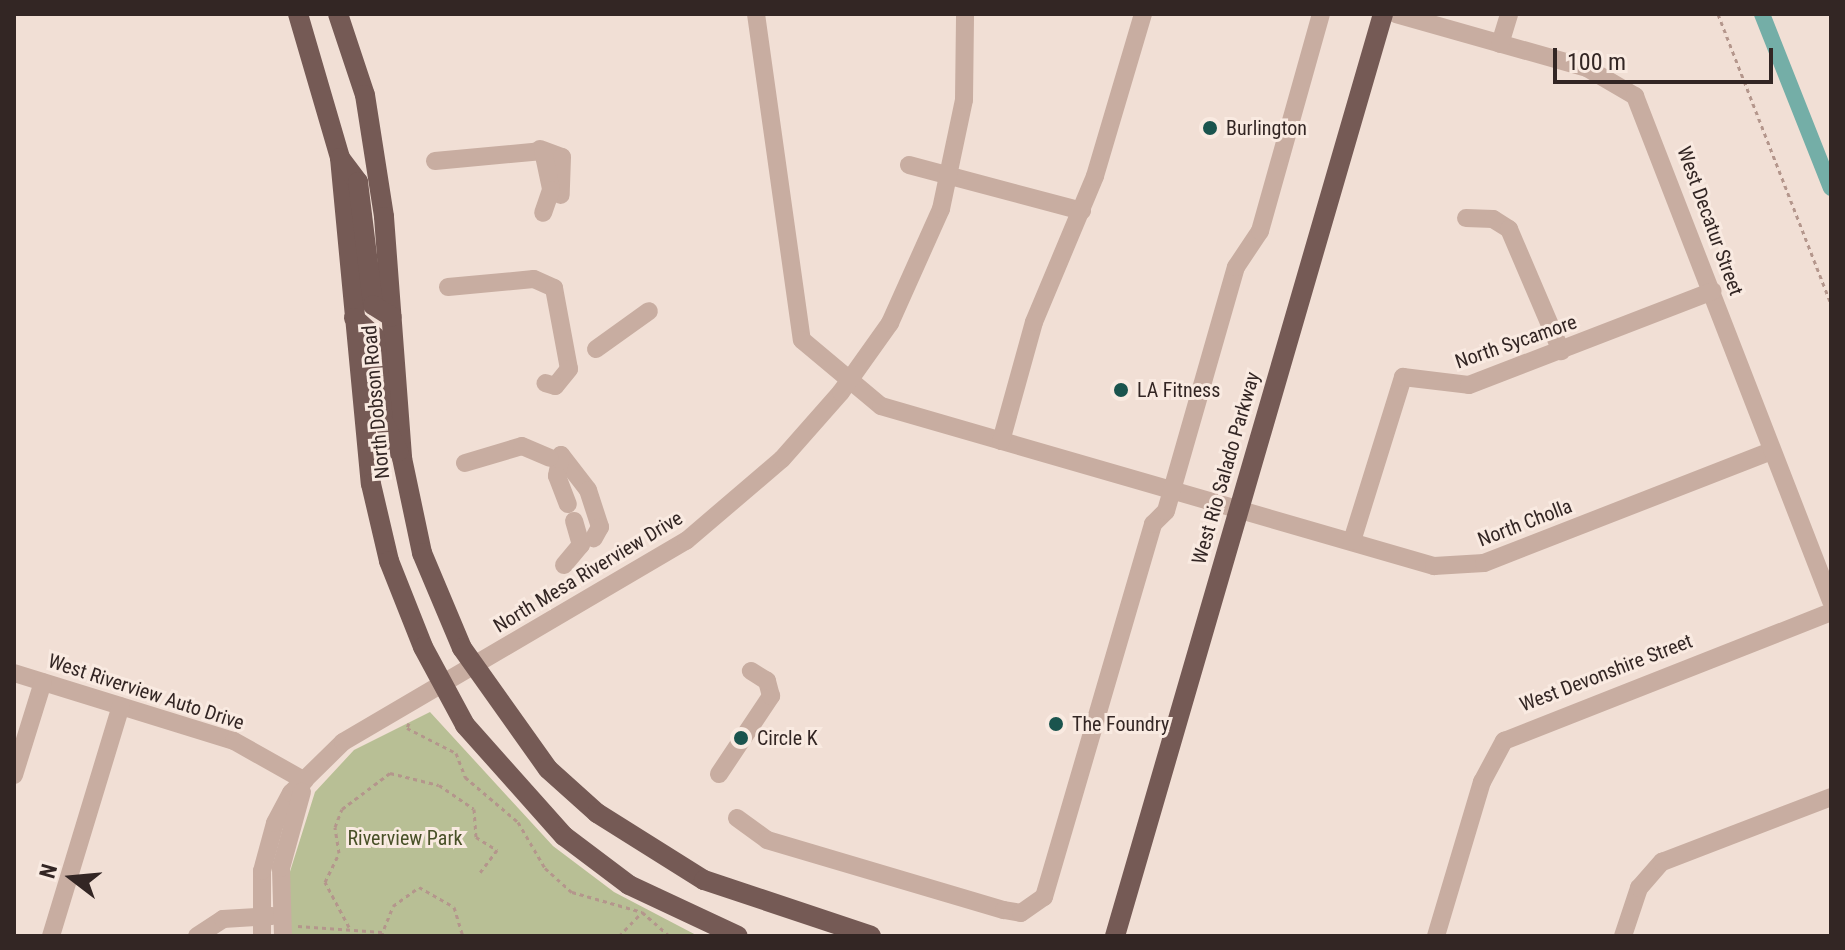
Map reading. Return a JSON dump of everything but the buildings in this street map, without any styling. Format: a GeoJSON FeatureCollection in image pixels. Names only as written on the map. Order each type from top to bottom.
{"type":"FeatureCollection","features":[{"type":"Feature","properties":{"kind":"main road","name":"North Dobson Road"},"geometry":{"type":"LineString","coordinates":[[298,14],[340,158],[371,484],[385,546],[442,684],[507,780],[564,836],[629,885],[738,936]]}},
{"type":"Feature","properties":{"kind":"main road","name":"North Dobson Road"},"geometry":{"type":"LineString","coordinates":[[338,14],[365,95],[392,317],[402,458],[422,553],[473,667],[548,769],[651,851],[746,897],[871,936]]}},
{"type":"Feature","properties":{"kind":"main road","name":"West Rio Salado Parkway"},"geometry":{"type":"LineString","coordinates":[[1115,936],[1383,14]]}},
{"type":"Feature","properties":{"kind":"main road"},"geometry":{"type":"LineString","coordinates":[[340,158],[358,182],[373,305],[392,317]]}},
{"type":"Feature","properties":{"kind":"main road"},"geometry":{"type":"LineString","coordinates":[[354,318],[375,337],[383,421],[402,458]]}},
{"type":"Feature","properties":{"kind":"street","name":"North Cholla"},"geometry":{"type":"LineString","coordinates":[[756,14],[802,340],[881,406],[1434,566],[1484,563],[1772,451]]}},
{"type":"Feature","properties":{"kind":"street"},"geometry":{"type":"LineString","coordinates":[[1001,441],[1046,285],[1082,211],[1143,14]]}},
{"type":"Feature","properties":{"kind":"street"},"geometry":{"type":"LineString","coordinates":[[737,818],[767,840],[1004,910],[1033,906],[1051,881],[1153,524],[1172,491],[1231,280],[1260,231],[1321,14]]}},
{"type":"Feature","properties":{"kind":"street","name":"West Decatur Street"},"geometry":{"type":"LineString","coordinates":[[1396,14],[1615,78],[1635,96],[1831,601]]}},
{"type":"Feature","properties":{"kind":"street"},"geometry":{"type":"LineString","coordinates":[[1500,44],[1509,14]]}},
{"type":"Feature","properties":{"kind":"street","name":"North Mesa Riverview Drive"},"geometry":{"type":"LineString","coordinates":[[305,781],[352,735],[686,541],[782,459],[849,382],[911,283],[950,175],[964,100],[967,15]]}},
{"type":"Feature","properties":{"kind":"street"},"geometry":{"type":"LineString","coordinates":[[435,161],[535,149],[547,157],[550,171],[543,213]]}},
{"type":"Feature","properties":{"kind":"street"},"geometry":{"type":"LineString","coordinates":[[909,165],[1082,211]]}},
{"type":"Feature","properties":{"kind":"street"},"geometry":{"type":"LineString","coordinates":[[1466,218],[1493,219],[1509,229],[1561,351]]}},
{"type":"Feature","properties":{"kind":"street"},"geometry":{"type":"LineString","coordinates":[[448,287],[534,279],[554,288],[569,369],[555,386],[545,383]]}},
{"type":"Feature","properties":{"kind":"street","name":"North Sycamore"},"geometry":{"type":"LineString","coordinates":[[1352,541],[1403,377],[1469,385],[1712,291]]}},
{"type":"Feature","properties":{"kind":"street"},"geometry":{"type":"LineString","coordinates":[[596,349],[649,311]]}},
{"type":"Feature","properties":{"kind":"street"},"geometry":{"type":"LineString","coordinates":[[465,463],[522,446],[556,461],[588,490],[600,527],[581,551]]}},
{"type":"Feature","properties":{"kind":"street"},"geometry":{"type":"LineString","coordinates":[[556,461],[575,511],[581,551]]}},
{"type":"Feature","properties":{"kind":"street"},"geometry":{"type":"LineString","coordinates":[[575,511],[574,546],[581,551]]}},
{"type":"Feature","properties":{"kind":"street","name":"West Devonshire Street"},"geometry":{"type":"LineString","coordinates":[[1436,936],[1482,782],[1504,741],[1549,717],[1831,612]]}},
{"type":"Feature","properties":{"kind":"street"},"geometry":{"type":"LineString","coordinates":[[719,774],[771,696],[767,681],[751,671]]}},
{"type":"Feature","properties":{"kind":"street","name":"West Riverview Auto Drive"},"geometry":{"type":"LineString","coordinates":[[14,673],[234,741],[305,781]]}},
{"type":"Feature","properties":{"kind":"street"},"geometry":{"type":"LineString","coordinates":[[14,775],[43,682]]}},
{"type":"Feature","properties":{"kind":"street"},"geometry":{"type":"LineString","coordinates":[[51,936],[121,706]]}},
{"type":"Feature","properties":{"kind":"street"},"geometry":{"type":"LineString","coordinates":[[262,936],[261,916],[269,838],[305,781]]}},
{"type":"Feature","properties":{"kind":"street"},"geometry":{"type":"LineString","coordinates":[[197,936],[223,919],[261,916],[286,926],[283,851],[305,781]]}},
{"type":"Feature","properties":{"kind":"street"},"geometry":{"type":"LineString","coordinates":[[1623,936],[1639,888],[1662,862],[1831,797]]}},
{"type":"Feature","properties":{"kind":"path"},"geometry":{"type":"LineString","coordinates":[[1718,14],[1831,304]]}},
{"type":"Feature","properties":{"kind":"path"},"geometry":{"type":"LineString","coordinates":[[407,728],[456,753],[465,777],[518,822],[545,868],[572,892],[642,912],[670,936]]}},
{"type":"Feature","properties":{"kind":"path"},"geometry":{"type":"LineString","coordinates":[[349,927],[325,882],[339,853],[335,827],[342,809],[390,773],[447,789],[474,809],[476,837],[497,850],[479,874]]}},
{"type":"Feature","properties":{"kind":"path"},"geometry":{"type":"LineString","coordinates":[[286,926],[349,927],[381,934],[401,895],[419,887],[454,907],[463,936]]}},
{"type":"Feature","properties":{"kind":"path"},"geometry":{"type":"LineString","coordinates":[[619,936],[646,908]]}},
{"type":"Feature","properties":{"kind":"green space","name":"Riverview Park"},"geometry":{"type":"Polygon","coordinates":[[[430,712],[553,846],[614,892],[698,936],[291,936],[288,878],[315,792],[354,750],[430,712]]]}},
{"type":"Feature","properties":{"kind":"waterway"},"geometry":{"type":"LineString","coordinates":[[1762,14],[1831,188]]}},
{"type":"Feature","properties":{"kind":"place","name":"Burlington"},"geometry":{"type":"Point","coordinates":[1210,128]}},
{"type":"Feature","properties":{"kind":"place","name":"LA Fitness"},"geometry":{"type":"Point","coordinates":[1121,390]}},
{"type":"Feature","properties":{"kind":"place","name":"The Foundry"},"geometry":{"type":"Point","coordinates":[1056,724]}},
{"type":"Feature","properties":{"kind":"place","name":"Circle K"},"geometry":{"type":"Point","coordinates":[741,738]}}]}
